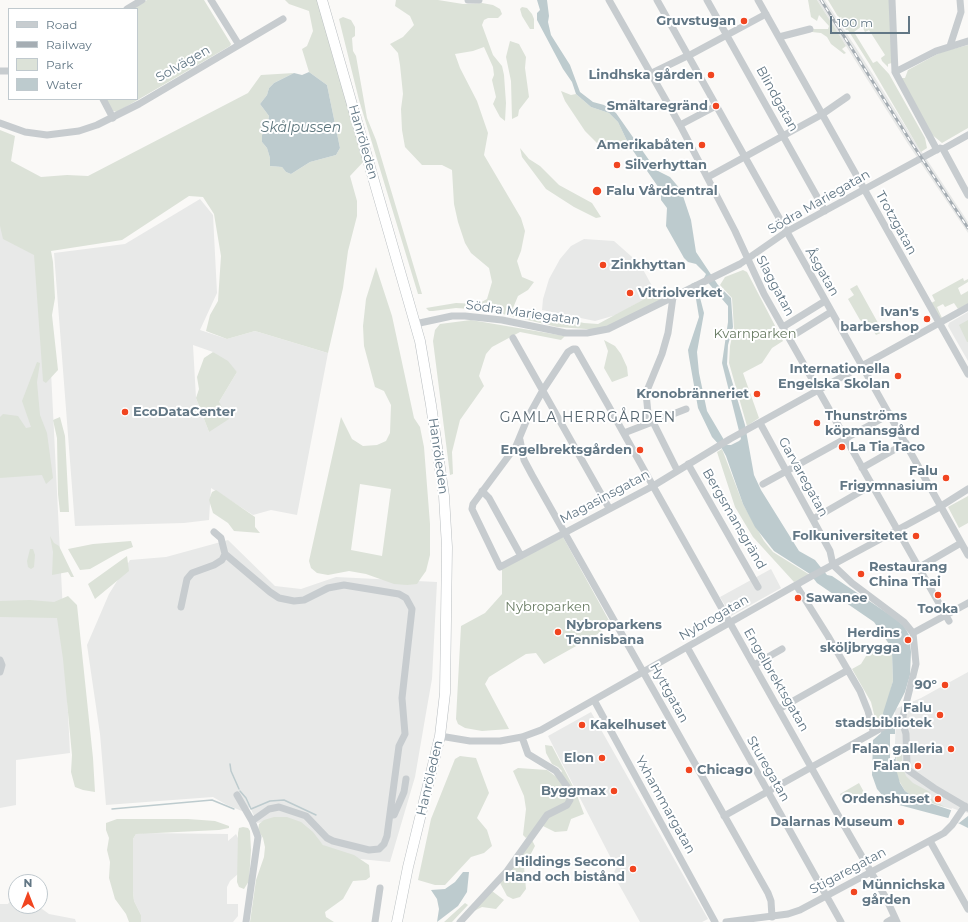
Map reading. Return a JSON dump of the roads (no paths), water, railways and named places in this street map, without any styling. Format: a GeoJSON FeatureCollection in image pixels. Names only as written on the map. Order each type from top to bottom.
{"type":"FeatureCollection","features":[{"type":"Feature","properties":{"kind":"highway","name":"Hanröleden"},"geometry":{"type":"LineString","coordinates":[[322,0],[415,324],[424,362],[439,459],[448,547],[445,693],[440,736],[408,867],[397,922]]}},
{"type":"Feature","properties":{"kind":"street"},"geometry":{"type":"LineString","coordinates":[[129,8],[142,0]]}},
{"type":"Feature","properties":{"kind":"street"},"geometry":{"type":"LineString","coordinates":[[211,0],[239,45]]}},
{"type":"Feature","properties":{"kind":"street"},"geometry":{"type":"LineString","coordinates":[[468,0],[479,0]]}},
{"type":"Feature","properties":{"kind":"street","name":"Slaggatan"},"geometry":{"type":"LineString","coordinates":[[609,0],[708,177],[747,259],[783,327],[947,618]]}},
{"type":"Feature","properties":{"kind":"street","name":"Åsgatan"},"geometry":{"type":"LineString","coordinates":[[657,0],[686,57],[745,157],[783,235],[825,301],[942,506],[968,555]]}},
{"type":"Feature","properties":{"kind":"street","name":"Blindgatan"},"geometry":{"type":"LineString","coordinates":[[707,0],[825,211]]}},
{"type":"Feature","properties":{"kind":"street","name":"Trotzgatan"},"geometry":{"type":"LineString","coordinates":[[758,0],[863,190],[968,374]]}},
{"type":"Feature","properties":{"kind":"street"},"geometry":{"type":"LineString","coordinates":[[892,0],[895,72],[968,195]]}},
{"type":"Feature","properties":{"kind":"street"},"geometry":{"type":"LineString","coordinates":[[950,46],[961,12],[960,0]]}},
{"type":"Feature","properties":{"kind":"street"},"geometry":{"type":"LineString","coordinates":[[650,74],[686,57],[766,14]]}},
{"type":"Feature","properties":{"kind":"street","name":"Solvägen"},"geometry":{"type":"LineString","coordinates":[[0,123],[25,132],[54,135],[86,130],[113,118],[283,19]]}},
{"type":"Feature","properties":{"kind":"street"},"geometry":{"type":"LineString","coordinates":[[779,37],[810,29]]}},
{"type":"Feature","properties":{"kind":"street"},"geometry":{"type":"LineString","coordinates":[[895,72],[950,46],[968,41]]}},
{"type":"Feature","properties":{"kind":"street"},"geometry":{"type":"LineString","coordinates":[[708,177],[783,136],[847,97]]}},
{"type":"Feature","properties":{"kind":"street"},"geometry":{"type":"LineString","coordinates":[[104,100],[113,118]]}},
{"type":"Feature","properties":{"kind":"street"},"geometry":{"type":"LineString","coordinates":[[680,125],[716,106]]}},
{"type":"Feature","properties":{"kind":"street","name":"Södra Mariegatan"},"geometry":{"type":"LineString","coordinates":[[415,324],[465,316],[502,320],[566,332],[587,333],[608,329],[714,277],[747,259],[783,235],[825,211],[968,135]]}},
{"type":"Feature","properties":{"kind":"street"},"geometry":{"type":"LineString","coordinates":[[673,297],[665,344],[658,367],[646,394],[651,423],[677,470]]}},
{"type":"Feature","properties":{"kind":"street"},"geometry":{"type":"LineString","coordinates":[[783,327],[825,301]]}},
{"type":"Feature","properties":{"kind":"street"},"geometry":{"type":"LineString","coordinates":[[760,423],[968,307]]}},
{"type":"Feature","properties":{"kind":"street"},"geometry":{"type":"LineString","coordinates":[[789,337],[831,312]]}},
{"type":"Feature","properties":{"kind":"street"},"geometry":{"type":"LineString","coordinates":[[513,338],[609,508]]}},
{"type":"Feature","properties":{"kind":"street","name":"Engelbrektsgatan"},"geometry":{"type":"LineString","coordinates":[[543,390],[568,352],[573,349],[578,350],[722,609],[886,898],[896,920]]}},
{"type":"Feature","properties":{"kind":"street"},"geometry":{"type":"LineString","coordinates":[[521,556],[489,498],[482,491],[507,460],[520,440],[528,417],[543,390]]}},
{"type":"Feature","properties":{"kind":"street"},"geometry":{"type":"LineString","coordinates":[[624,433],[686,409]]}},
{"type":"Feature","properties":{"kind":"street"},"geometry":{"type":"LineString","coordinates":[[764,484],[890,414]]}},
{"type":"Feature","properties":{"kind":"street","name":"Magasinsgatan"},"geometry":{"type":"LineString","coordinates":[[482,491],[473,504],[472,511],[500,567],[653,486],[727,440],[760,423]]}},
{"type":"Feature","properties":{"kind":"street","name":"Garvaregatan"},"geometry":{"type":"LineString","coordinates":[[760,423],[830,551],[833,565]]}},
{"type":"Feature","properties":{"kind":"street","name":"Hyttgatan"},"geometry":{"type":"LineString","coordinates":[[520,440],[524,460],[768,893],[777,918]]}},
{"type":"Feature","properties":{"kind":"street"},"geometry":{"type":"LineString","coordinates":[[862,468],[906,443]]}},
{"type":"Feature","properties":{"kind":"street"},"geometry":{"type":"LineString","coordinates":[[862,468],[906,443]]}},
{"type":"Feature","properties":{"kind":"street","name":"Bergsmansgränd"},"geometry":{"type":"LineString","coordinates":[[688,464],[758,587]]}},
{"type":"Feature","properties":{"kind":"street"},"geometry":{"type":"LineString","coordinates":[[813,519],[872,485]]}},
{"type":"Feature","properties":{"kind":"street","name":"Nybrogatan"},"geometry":{"type":"LineString","coordinates":[[440,736],[480,742],[500,741],[522,737],[548,727],[810,577],[942,506],[968,490]]}},
{"type":"Feature","properties":{"kind":"street"},"geometry":{"type":"LineString","coordinates":[[214,532],[221,538],[225,554],[270,592],[284,599],[304,600],[328,588],[340,585],[402,595],[409,602],[412,616],[402,709],[405,729],[400,746],[386,841],[381,847],[375,850],[362,849],[333,842],[327,838],[306,816],[279,807],[269,809],[258,815],[252,821]]}},
{"type":"Feature","properties":{"kind":"street"},"geometry":{"type":"LineString","coordinates":[[918,568],[962,543]]}},
{"type":"Feature","properties":{"kind":"street"},"geometry":{"type":"LineString","coordinates":[[181,607],[187,579],[192,572],[214,565],[222,560],[225,554]]}},
{"type":"Feature","properties":{"kind":"street"},"geometry":{"type":"LineString","coordinates":[[833,565],[852,583],[904,622],[913,633],[916,664],[903,716],[908,770],[965,809]]}},
{"type":"Feature","properties":{"kind":"street"},"geometry":{"type":"LineString","coordinates":[[796,585],[848,670],[865,701],[876,730]]}},
{"type":"Feature","properties":{"kind":"street"},"geometry":{"type":"LineString","coordinates":[[913,633],[947,618],[968,603]]}},
{"type":"Feature","properties":{"kind":"street","name":"Sturegatan"},"geometry":{"type":"LineString","coordinates":[[687,648],[841,922]]}},
{"type":"Feature","properties":{"kind":"street"},"geometry":{"type":"LineString","coordinates":[[754,665],[782,649]]}},
{"type":"Feature","properties":{"kind":"street"},"geometry":{"type":"LineString","coordinates":[[0,660],[2,665],[0,672]]}},
{"type":"Feature","properties":{"kind":"street"},"geometry":{"type":"LineString","coordinates":[[779,709],[848,670]]}},
{"type":"Feature","properties":{"kind":"street","name":"Yxhammargatan"},"geometry":{"type":"LineString","coordinates":[[594,700],[715,922]]}},
{"type":"Feature","properties":{"kind":"street"},"geometry":{"type":"LineString","coordinates":[[724,816],[811,766],[903,716]]}},
{"type":"Feature","properties":{"kind":"street"},"geometry":{"type":"LineString","coordinates":[[460,922],[507,871],[547,815],[567,805],[570,800],[568,788],[556,771],[528,754],[522,737]]}},
{"type":"Feature","properties":{"kind":"street"},"geometry":{"type":"LineString","coordinates":[[390,815],[394,815],[404,792],[406,780]]}},
{"type":"Feature","properties":{"kind":"street"},"geometry":{"type":"LineString","coordinates":[[237,795],[252,821],[258,837],[246,922]]}},
{"type":"Feature","properties":{"kind":"street","name":"Stigaregatan"},"geometry":{"type":"LineString","coordinates":[[726,922],[777,918],[793,913],[827,897],[944,833],[965,809]]}},
{"type":"Feature","properties":{"kind":"street"},"geometry":{"type":"LineString","coordinates":[[930,841],[968,909]]}},
{"type":"Feature","properties":{"kind":"street"},"geometry":{"type":"LineString","coordinates":[[375,922],[380,888]]}},
{"type":"Feature","properties":{"kind":"street"},"geometry":{"type":"LineString","coordinates":[[887,922],[896,920]]}},
{"type":"Feature","properties":{"kind":"water"},"geometry":{"type":"Polygon","coordinates":[[[537,0],[547,0],[549,16],[548,22],[551,35],[570,65],[580,92],[593,102],[604,105],[616,113],[656,170],[670,177],[681,190],[691,220],[696,252],[718,285],[731,298],[733,327],[728,345],[727,364],[745,425],[754,475],[761,490],[799,551],[815,560],[827,575],[832,576],[904,626],[909,635],[911,652],[910,675],[905,692],[891,719],[891,727],[895,729],[896,769],[900,783],[905,791],[915,798],[968,816],[968,828],[948,818],[888,802],[877,789],[872,775],[873,740],[881,733],[883,713],[893,681],[892,653],[889,644],[874,622],[817,583],[810,574],[774,551],[755,527],[743,504],[726,456],[721,447],[712,437],[698,408],[688,350],[699,317],[696,299],[691,284],[696,282],[704,313],[697,352],[699,373],[707,411],[727,445],[731,445],[739,441],[741,439],[722,363],[728,322],[728,306],[704,278],[706,274],[696,264],[688,262],[684,258],[666,226],[667,208],[661,200],[661,191],[629,145],[618,122],[609,113],[591,107],[576,94],[572,82],[563,69],[537,20],[537,13],[540,10],[537,0]]]}},
{"type":"Feature","properties":{"kind":"water","name":"Skålpussen"},"geometry":{"type":"Polygon","coordinates":[[[309,72],[327,85],[340,148],[336,155],[310,162],[291,174],[286,172],[282,167],[270,166],[270,158],[267,148],[262,142],[262,135],[267,126],[269,116],[260,104],[267,95],[269,88],[274,83],[294,73],[302,75],[309,72]]]}},
{"type":"Feature","properties":{"kind":"water"},"geometry":{"type":"Polygon","coordinates":[[[463,872],[469,872],[467,892],[458,906],[437,922],[439,909],[437,899],[431,890],[445,889],[455,882],[463,872]]]}},
{"type":"Feature","properties":{"kind":"waterway"},"geometry":{"type":"LineString","coordinates":[[230,764],[231,771],[239,789]]}},
{"type":"Feature","properties":{"kind":"waterway"},"geometry":{"type":"LineString","coordinates":[[240,791],[246,798],[251,809],[270,801],[284,800],[316,815]]}},
{"type":"Feature","properties":{"kind":"waterway"},"geometry":{"type":"LineString","coordinates":[[112,809],[212,800],[234,809]]}},
{"type":"Feature","properties":{"kind":"railway"},"geometry":{"type":"LineString","coordinates":[[821,0],[911,142],[968,228]]}},
{"type":"Feature","properties":{"kind":"place","name":"Gruvstugan"},"geometry":{"type":"Point","coordinates":[744,21]}},
{"type":"Feature","properties":{"kind":"place","name":"Lindhska gården"},"geometry":{"type":"Point","coordinates":[711,75]}},
{"type":"Feature","properties":{"kind":"place","name":"Smältaregränd"},"geometry":{"type":"Point","coordinates":[716,106]}},
{"type":"Feature","properties":{"kind":"place","name":"Amerikabåten"},"geometry":{"type":"Point","coordinates":[702,145]}},
{"type":"Feature","properties":{"kind":"place","name":"Silverhyttan"},"geometry":{"type":"Point","coordinates":[617,165]}},
{"type":"Feature","properties":{"kind":"place","name":"Falu Vårdcentral"},"geometry":{"type":"Point","coordinates":[597,191]}},
{"type":"Feature","properties":{"kind":"place","name":"Zinkhyttan"},"geometry":{"type":"Point","coordinates":[603,265]}},
{"type":"Feature","properties":{"kind":"place","name":"Vitriolverket"},"geometry":{"type":"Point","coordinates":[630,293]}},
{"type":"Feature","properties":{"kind":"place","name":"Ivan's barbershop"},"geometry":{"type":"Point","coordinates":[927,319]}},
{"type":"Feature","properties":{"kind":"place","name":"Internationella Engelska Skolan"},"geometry":{"type":"Point","coordinates":[898,376]}},
{"type":"Feature","properties":{"kind":"place","name":"Kronobränneriet"},"geometry":{"type":"Point","coordinates":[757,394]}},
{"type":"Feature","properties":{"kind":"place","name":"EcoDataCenter"},"geometry":{"type":"Point","coordinates":[125,412]}},
{"type":"Feature","properties":{"kind":"place","name":"Thunströms köpmansgård"},"geometry":{"type":"Point","coordinates":[817,423]}},
{"type":"Feature","properties":{"kind":"place","name":"La Tia Taco"},"geometry":{"type":"Point","coordinates":[842,447]}},
{"type":"Feature","properties":{"kind":"place","name":"Engelbrektsgården"},"geometry":{"type":"Point","coordinates":[640,450]}},
{"type":"Feature","properties":{"kind":"place","name":"Falu Frigymnasium"},"geometry":{"type":"Point","coordinates":[946,478]}},
{"type":"Feature","properties":{"kind":"place","name":"Folkuniversitetet"},"geometry":{"type":"Point","coordinates":[916,536]}},
{"type":"Feature","properties":{"kind":"place","name":"Restaurang China Thai"},"geometry":{"type":"Point","coordinates":[861,574]}},
{"type":"Feature","properties":{"kind":"place","name":"Tooka"},"geometry":{"type":"Point","coordinates":[938,595]}},
{"type":"Feature","properties":{"kind":"place","name":"Sawanee"},"geometry":{"type":"Point","coordinates":[798,598]}},
{"type":"Feature","properties":{"kind":"place","name":"Nybroparkens Tennisbana"},"geometry":{"type":"Point","coordinates":[558,632]}},
{"type":"Feature","properties":{"kind":"place","name":"Herdins sköljbrygga"},"geometry":{"type":"Point","coordinates":[908,640]}},
{"type":"Feature","properties":{"kind":"place","name":"90°"},"geometry":{"type":"Point","coordinates":[945,685]}},
{"type":"Feature","properties":{"kind":"place","name":"Falu stadsbibliotek"},"geometry":{"type":"Point","coordinates":[940,715]}},
{"type":"Feature","properties":{"kind":"place","name":"Kakelhuset"},"geometry":{"type":"Point","coordinates":[582,725]}},
{"type":"Feature","properties":{"kind":"place","name":"Falan galleria"},"geometry":{"type":"Point","coordinates":[951,749]}},
{"type":"Feature","properties":{"kind":"place","name":"Elon"},"geometry":{"type":"Point","coordinates":[602,758]}},
{"type":"Feature","properties":{"kind":"place","name":"Falan"},"geometry":{"type":"Point","coordinates":[918,766]}},
{"type":"Feature","properties":{"kind":"place","name":"Chicago"},"geometry":{"type":"Point","coordinates":[689,770]}},
{"type":"Feature","properties":{"kind":"place","name":"Byggmax"},"geometry":{"type":"Point","coordinates":[614,791]}},
{"type":"Feature","properties":{"kind":"place","name":"Ordenshuset"},"geometry":{"type":"Point","coordinates":[938,799]}},
{"type":"Feature","properties":{"kind":"place","name":"Dalarnas Museum"},"geometry":{"type":"Point","coordinates":[901,822]}},
{"type":"Feature","properties":{"kind":"place","name":"Hildings Second Hand och bistånd"},"geometry":{"type":"Point","coordinates":[633,869]}},
{"type":"Feature","properties":{"kind":"place","name":"Münnichska gården"},"geometry":{"type":"Point","coordinates":[854,892]}},
{"type":"Feature","properties":{"kind":"district","name":"GAMLA HERRGÅRDEN"},"geometry":{"type":"Point","coordinates":[588,418]}},
{"type":"Feature","properties":{"kind":"park label","name":"Kvarnparken"},"geometry":{"type":"Point","coordinates":[755,334]}},
{"type":"Feature","properties":{"kind":"park label","name":"Nybroparken"},"geometry":{"type":"Point","coordinates":[548,607]}}]}
